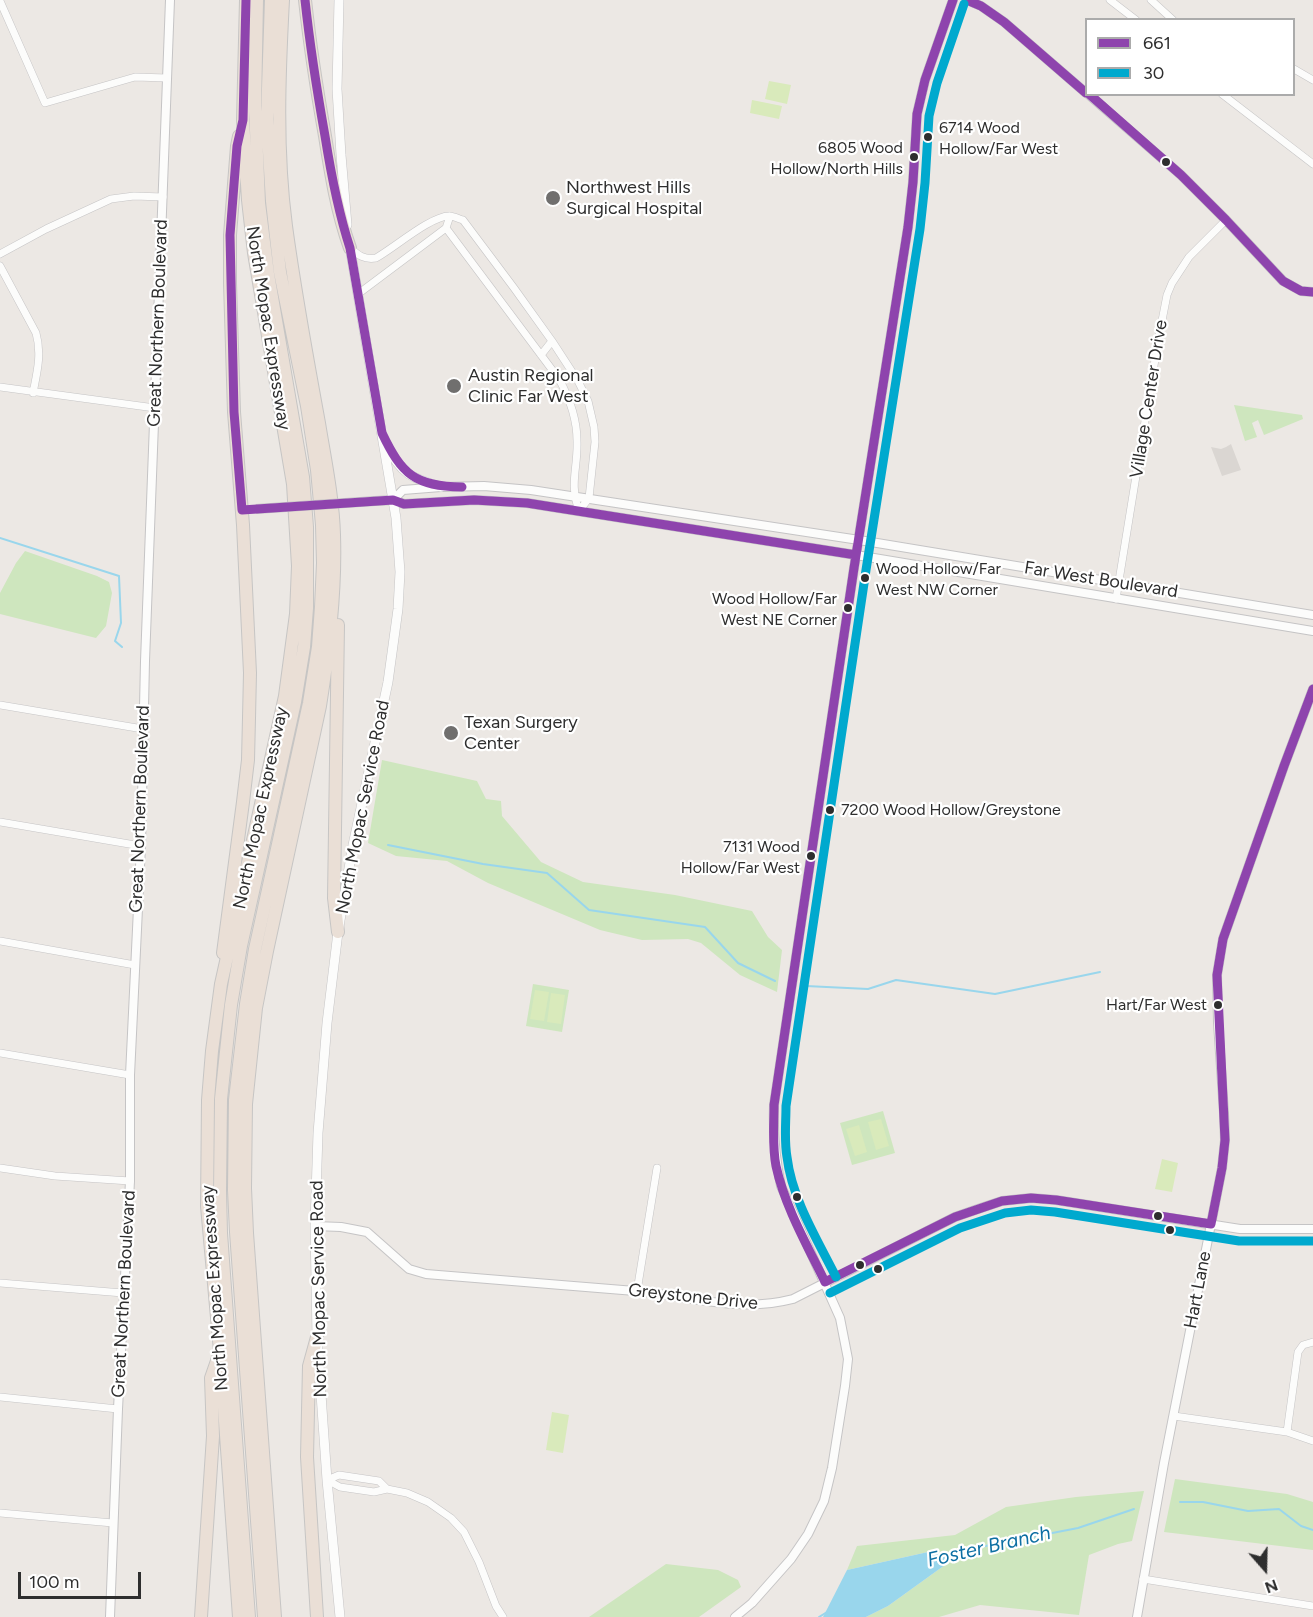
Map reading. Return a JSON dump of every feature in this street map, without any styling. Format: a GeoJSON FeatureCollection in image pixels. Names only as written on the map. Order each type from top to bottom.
{"type":"FeatureCollection","features":[{"type":"Feature","properties":{"kind":"highway","name":"North Mopac Expressway"},"geometry":{"type":"LineString","coordinates":[[239,1617],[207,1206],[208,1100],[221,984],[285,696],[296,614],[298,566],[292,474],[254,253],[243,120],[246,0]]}},
{"type":"Feature","properties":{"kind":"highway"},"geometry":{"type":"LineString","coordinates":[[249,1617],[221,1233],[221,1099],[231,1005],[300,675],[307,608],[308,564],[303,477],[268,274],[259,203],[255,106],[257,0]]}},
{"type":"Feature","properties":{"kind":"highway"},"geometry":{"type":"LineString","coordinates":[[264,1617],[236,1232],[235,1101],[255,949],[314,677],[321,617],[323,563],[322,525],[313,439],[280,272],[269,161],[267,85],[271,0]]}},
{"type":"Feature","properties":{"kind":"highway","name":"North Mopac Expressway"},"geometry":{"type":"LineString","coordinates":[[274,1617],[244,1188],[246,1104],[256,1008],[320,706],[328,656],[334,591],[334,533],[328,478],[286,226],[280,166],[283,0]]}},
{"type":"Feature","properties":{"kind":"highway"},"geometry":{"type":"LineString","coordinates":[[304,0],[331,173],[342,226],[350,249]]}},
{"type":"Feature","properties":{"kind":"highway"},"geometry":{"type":"LineString","coordinates":[[221,984],[223,942],[248,760],[250,674],[242,510],[234,412],[230,283],[230,235],[237,146],[243,120]]}},
{"type":"Feature","properties":{"kind":"highway"},"geometry":{"type":"LineString","coordinates":[[286,226],[283,252],[287,304]]}},
{"type":"Feature","properties":{"kind":"highway"},"geometry":{"type":"LineString","coordinates":[[334,591],[338,627],[334,898],[338,932]]}},
{"type":"Feature","properties":{"kind":"highway"},"geometry":{"type":"LineString","coordinates":[[317,1337],[309,1366],[307,1457],[317,1617]]}},
{"type":"Feature","properties":{"kind":"highway"},"geometry":{"type":"LineString","coordinates":[[201,1617],[212,1446],[212,1377],[220,1351]]}},
{"type":"Feature","properties":{"kind":"main road","name":"North Mopac Service Road"},"geometry":{"type":"LineString","coordinates":[[339,0],[337,89],[350,249],[396,518],[400,572],[394,642],[375,745],[350,857],[338,932],[323,1060],[316,1172],[317,1337],[340,1617]]}},
{"type":"Feature","properties":{"kind":"main road"},"geometry":{"type":"LineString","coordinates":[[381,433],[403,470],[417,479],[441,487]]}},
{"type":"Feature","properties":{"kind":"street","name":"Great Northern Boulevard"},"geometry":{"type":"LineString","coordinates":[[110,1617],[123,1293],[130,1181],[130,1075],[141,846],[143,729],[170,0]]}},
{"type":"Feature","properties":{"kind":"street"},"geometry":{"type":"LineString","coordinates":[[735,1617],[752,1604],[791,1559],[808,1534],[824,1501],[845,1386],[848,1359],[840,1318],[781,1186],[773,1136],[774,1105],[856,555],[908,227],[913,182],[916,114],[926,76],[953,0]]}},
{"type":"Feature","properties":{"kind":"street"},"geometry":{"type":"LineString","coordinates":[[967,0],[981,6],[1004,22],[1085,92]]}},
{"type":"Feature","properties":{"kind":"street"},"geometry":{"type":"LineString","coordinates":[[1110,0],[1133,18]]}},
{"type":"Feature","properties":{"kind":"street"},"geometry":{"type":"LineString","coordinates":[[1151,0],[1171,18]]}},
{"type":"Feature","properties":{"kind":"street"},"geometry":{"type":"LineString","coordinates":[[0,1],[45,103],[135,77],[167,78]]}},
{"type":"Feature","properties":{"kind":"street"},"geometry":{"type":"LineString","coordinates":[[1295,70],[1313,80]]}},
{"type":"Feature","properties":{"kind":"street"},"geometry":{"type":"LineString","coordinates":[[1089,96],[1181,175],[1283,281],[1301,291],[1313,292]]}},
{"type":"Feature","properties":{"kind":"street"},"geometry":{"type":"LineString","coordinates":[[1225,96],[1313,164]]}},
{"type":"Feature","properties":{"kind":"street"},"geometry":{"type":"LineString","coordinates":[[0,254],[46,229],[111,199],[134,196],[163,197]]}},
{"type":"Feature","properties":{"kind":"street"},"geometry":{"type":"LineString","coordinates":[[358,294],[446,228],[450,216]]}},
{"type":"Feature","properties":{"kind":"street"},"geometry":{"type":"LineString","coordinates":[[350,249],[362,257],[376,258],[433,219],[450,216],[463,220],[552,341],[588,401],[596,442],[589,498],[579,511]]}},
{"type":"Feature","properties":{"kind":"street","name":"Village Center Drive"},"geometry":{"type":"LineString","coordinates":[[1116,599],[1167,295],[1189,257],[1226,220]]}},
{"type":"Feature","properties":{"kind":"street"},"geometry":{"type":"LineString","coordinates":[[446,228],[568,394],[574,410],[578,440],[573,482],[574,496],[579,511]]}},
{"type":"Feature","properties":{"kind":"street"},"geometry":{"type":"LineString","coordinates":[[0,266],[36,333],[40,358],[33,393]]}},
{"type":"Feature","properties":{"kind":"street"},"geometry":{"type":"LineString","coordinates":[[541,355],[552,341]]}},
{"type":"Feature","properties":{"kind":"street"},"geometry":{"type":"LineString","coordinates":[[0,387],[155,408]]}},
{"type":"Feature","properties":{"kind":"street","name":"Far West Boulevard"},"geometry":{"type":"LineString","coordinates":[[393,500],[403,490],[441,487],[484,486],[531,490],[859,540],[1313,615]]}},
{"type":"Feature","properties":{"kind":"street","name":"Far West Boulevard"},"geometry":{"type":"LineString","coordinates":[[242,510],[393,500],[404,504],[474,500],[527,503],[1313,631]]}},
{"type":"Feature","properties":{"kind":"street","name":"Hart Lane"},"geometry":{"type":"LineString","coordinates":[[1137,1617],[1222,1168],[1225,1140],[1217,975],[1223,939],[1313,689]]}},
{"type":"Feature","properties":{"kind":"street"},"geometry":{"type":"LineString","coordinates":[[0,705],[143,729]]}},
{"type":"Feature","properties":{"kind":"street"},"geometry":{"type":"LineString","coordinates":[[0,822],[141,846]]}},
{"type":"Feature","properties":{"kind":"street"},"geometry":{"type":"LineString","coordinates":[[0,941],[135,965]]}},
{"type":"Feature","properties":{"kind":"street"},"geometry":{"type":"LineString","coordinates":[[0,1053],[130,1075]]}},
{"type":"Feature","properties":{"kind":"street"},"geometry":{"type":"LineString","coordinates":[[0,1168],[55,1176],[130,1181]]}},
{"type":"Feature","properties":{"kind":"street"},"geometry":{"type":"LineString","coordinates":[[637,1292],[657,1168]]}},
{"type":"Feature","properties":{"kind":"street","name":"Greystone Drive"},"geometry":{"type":"LineString","coordinates":[[315,1226],[341,1227],[367,1232],[409,1269],[426,1274],[637,1292],[709,1302],[756,1305],[774,1304],[793,1299],[956,1218],[1002,1201],[1031,1198],[1056,1200],[1240,1229],[1313,1229]]}},
{"type":"Feature","properties":{"kind":"street"},"geometry":{"type":"LineString","coordinates":[[0,1282],[123,1293]]}},
{"type":"Feature","properties":{"kind":"street"},"geometry":{"type":"LineString","coordinates":[[1287,1432],[1298,1352],[1303,1345],[1313,1342]]}},
{"type":"Feature","properties":{"kind":"street"},"geometry":{"type":"LineString","coordinates":[[0,1397],[118,1409]]}},
{"type":"Feature","properties":{"kind":"street"},"geometry":{"type":"LineString","coordinates":[[1174,1416],[1287,1432],[1313,1441]]}},
{"type":"Feature","properties":{"kind":"street"},"geometry":{"type":"LineString","coordinates":[[327,1480],[339,1475],[379,1481],[387,1489]]}},
{"type":"Feature","properties":{"kind":"street"},"geometry":{"type":"LineString","coordinates":[[327,1480],[340,1487],[374,1492],[387,1489],[407,1493],[428,1502],[451,1518],[464,1532],[479,1562],[495,1606],[503,1617]]}},
{"type":"Feature","properties":{"kind":"street"},"geometry":{"type":"LineString","coordinates":[[0,1513],[113,1523]]}},
{"type":"Feature","properties":{"kind":"street"},"geometry":{"type":"LineString","coordinates":[[1143,1579],[1313,1606]]}},
{"type":"Feature","properties":{"kind":"green space"},"geometry":{"type":"Polygon","coordinates":[[[769,81],[791,85],[787,104],[765,99],[769,81]]]}},
{"type":"Feature","properties":{"kind":"green space"},"geometry":{"type":"Polygon","coordinates":[[[752,100],[782,106],[779,119],[750,113],[752,100]]]}},
{"type":"Feature","properties":{"kind":"green space"},"geometry":{"type":"Polygon","coordinates":[[[1234,405],[1302,415],[1303,419],[1264,435],[1258,420],[1252,423],[1257,437],[1245,441],[1234,405]]]}},
{"type":"Feature","properties":{"kind":"green space"},"geometry":{"type":"Polygon","coordinates":[[[25,551],[109,582],[112,593],[106,626],[96,638],[0,614],[0,593],[25,551]]]}},
{"type":"Feature","properties":{"kind":"green space"},"geometry":{"type":"Polygon","coordinates":[[[382,760],[477,781],[486,799],[501,801],[502,816],[541,862],[583,882],[675,895],[752,911],[768,937],[782,950],[777,992],[740,975],[701,943],[688,939],[642,940],[600,930],[488,883],[447,861],[396,856],[368,843],[382,760]]]}},
{"type":"Feature","properties":{"kind":"green space"},"geometry":{"type":"Polygon","coordinates":[[[533,984],[569,990],[562,1032],[526,1026],[533,984]]]}},
{"type":"Feature","properties":{"kind":"green space"},"geometry":{"type":"Polygon","coordinates":[[[535,990],[549,992],[544,1021],[530,1019],[535,990]]]}},
{"type":"Feature","properties":{"kind":"green space"},"geometry":{"type":"Polygon","coordinates":[[[551,993],[565,995],[561,1024],[547,1022],[551,993]]]}},
{"type":"Feature","properties":{"kind":"green space"},"geometry":{"type":"Polygon","coordinates":[[[883,1111],[895,1153],[852,1165],[840,1123],[883,1111]]]}},
{"type":"Feature","properties":{"kind":"green space"},"geometry":{"type":"Polygon","coordinates":[[[881,1119],[889,1146],[876,1150],[868,1122],[881,1119]]]}},
{"type":"Feature","properties":{"kind":"green space"},"geometry":{"type":"Polygon","coordinates":[[[859,1125],[867,1152],[855,1156],[846,1129],[859,1125]]]}},
{"type":"Feature","properties":{"kind":"green space"},"geometry":{"type":"Polygon","coordinates":[[[1162,1159],[1178,1163],[1172,1192],[1155,1189],[1162,1159]]]}},
{"type":"Feature","properties":{"kind":"green space"},"geometry":{"type":"Polygon","coordinates":[[[552,1412],[569,1415],[563,1453],[546,1450],[552,1412]]]}},
{"type":"Feature","properties":{"kind":"green space"},"geometry":{"type":"Polygon","coordinates":[[[1175,1479],[1287,1494],[1313,1502],[1313,1550],[1164,1532],[1175,1479]]]}},
{"type":"Feature","properties":{"kind":"green space"},"geometry":{"type":"Polygon","coordinates":[[[1144,1491],[1132,1541],[1089,1555],[1079,1615],[980,1605],[939,1617],[866,1617],[888,1606],[956,1557],[928,1552],[847,1570],[857,1546],[955,1535],[1006,1507],[1076,1497],[1144,1491]]]}},
{"type":"Feature","properties":{"kind":"green space"},"geometry":{"type":"Polygon","coordinates":[[[666,1564],[718,1570],[738,1580],[741,1587],[699,1617],[589,1617],[666,1564]]]}},
{"type":"Feature","properties":{"kind":"shaded area"},"geometry":{"type":"Polygon","coordinates":[[[1231,444],[1241,470],[1222,476],[1211,447],[1221,449],[1231,444]]]}},
{"type":"Feature","properties":{"kind":"water"},"geometry":{"type":"Polygon","coordinates":[[[928,1552],[956,1557],[888,1606],[866,1617],[823,1617],[847,1570],[928,1552]]]}},
{"type":"Feature","properties":{"kind":"waterway"},"geometry":{"type":"LineString","coordinates":[[0,538],[119,576],[121,623],[115,641],[122,647]]}},
{"type":"Feature","properties":{"kind":"waterway"},"geometry":{"type":"LineString","coordinates":[[388,845],[483,864],[547,873],[589,910],[705,927],[738,963],[775,981]]}},
{"type":"Feature","properties":{"kind":"waterway"},"geometry":{"type":"LineString","coordinates":[[806,986],[868,989],[896,980],[995,994],[1100,972]]}},
{"type":"Feature","properties":{"kind":"waterway","name":"Foster Branch"},"geometry":{"type":"LineString","coordinates":[[1180,1502],[1203,1502],[1248,1511],[1279,1509],[1301,1526],[1313,1530]]}},
{"type":"Feature","properties":{"kind":"waterway","name":"Foster Branch"},"geometry":{"type":"LineString","coordinates":[[939,1555],[1078,1528],[1134,1509]]}},
{"type":"Feature","properties":{"kind":"waterway","name":"Foster Branch"},"geometry":{"type":"LineString","coordinates":[[819,1617],[827,1612]]}},
{"type":"Feature","properties":{"kind":"transit line","name":"661"},"geometry":{"type":"LineString","coordinates":[[246,0],[243,120],[237,146],[230,235],[234,412],[242,510],[393,500],[404,504],[474,500],[527,503],[856,555]]}},
{"type":"Feature","properties":{"kind":"transit line","name":"661"},"geometry":{"type":"LineString","coordinates":[[305,0],[330,164],[338,206],[350,248],[382,433],[396,459],[412,475],[432,484],[462,487]]}},
{"type":"Feature","properties":{"kind":"transit line","name":"661"},"geometry":{"type":"LineString","coordinates":[[953,0],[925,80],[917,114],[908,227],[854,568],[774,1105],[774,1151],[780,1181],[797,1226],[825,1282],[955,1217],[1002,1201],[1031,1198],[1056,1200],[1211,1224],[1225,1140],[1217,975],[1223,939],[1313,689]]}},
{"type":"Feature","properties":{"kind":"transit line","name":"661"},"geometry":{"type":"LineString","coordinates":[[967,0],[981,6],[1004,22],[1085,92]]}},
{"type":"Feature","properties":{"kind":"transit line","name":"30"},"geometry":{"type":"LineString","coordinates":[[836,1277],[806,1218],[794,1188],[786,1151],[786,1106],[866,570],[920,229],[929,116],[937,83],[964,4]]}},
{"type":"Feature","properties":{"kind":"transit line","name":"661"},"geometry":{"type":"LineString","coordinates":[[1091,96],[1181,175],[1283,281],[1301,291],[1313,292]]}},
{"type":"Feature","properties":{"kind":"transit line","name":"30"},"geometry":{"type":"LineString","coordinates":[[830,1293],[960,1228],[1005,1213],[1031,1210],[1239,1241],[1313,1241]]}},
{"type":"Feature","properties":{"kind":"place","name":"6714 Wood Hollow/Far West"},"geometry":{"type":"Point","coordinates":[928,137]}},
{"type":"Feature","properties":{"kind":"place","name":"6805 Wood Hollow/North Hills"},"geometry":{"type":"Point","coordinates":[914,157]}},
{"type":"Feature","properties":{"kind":"place","name":"Northwest Hills Surgical Hospital"},"geometry":{"type":"Point","coordinates":[553,198]}},
{"type":"Feature","properties":{"kind":"place","name":"Austin Regional Clinic Far West"},"geometry":{"type":"Point","coordinates":[454,386]}},
{"type":"Feature","properties":{"kind":"place","name":"Wood Hollow/Far West NW Corner"},"geometry":{"type":"Point","coordinates":[865,578]}},
{"type":"Feature","properties":{"kind":"place","name":"Wood Hollow/Far West NE Corner"},"geometry":{"type":"Point","coordinates":[848,608]}},
{"type":"Feature","properties":{"kind":"place","name":"Texan Surgery Center"},"geometry":{"type":"Point","coordinates":[451,733]}},
{"type":"Feature","properties":{"kind":"place","name":"7200 Wood Hollow/Greystone"},"geometry":{"type":"Point","coordinates":[830,810]}},
{"type":"Feature","properties":{"kind":"place","name":"7131 Wood Hollow/Far West"},"geometry":{"type":"Point","coordinates":[811,856]}},
{"type":"Feature","properties":{"kind":"place","name":"Hart/Far West"},"geometry":{"type":"Point","coordinates":[1218,1005]}}]}
